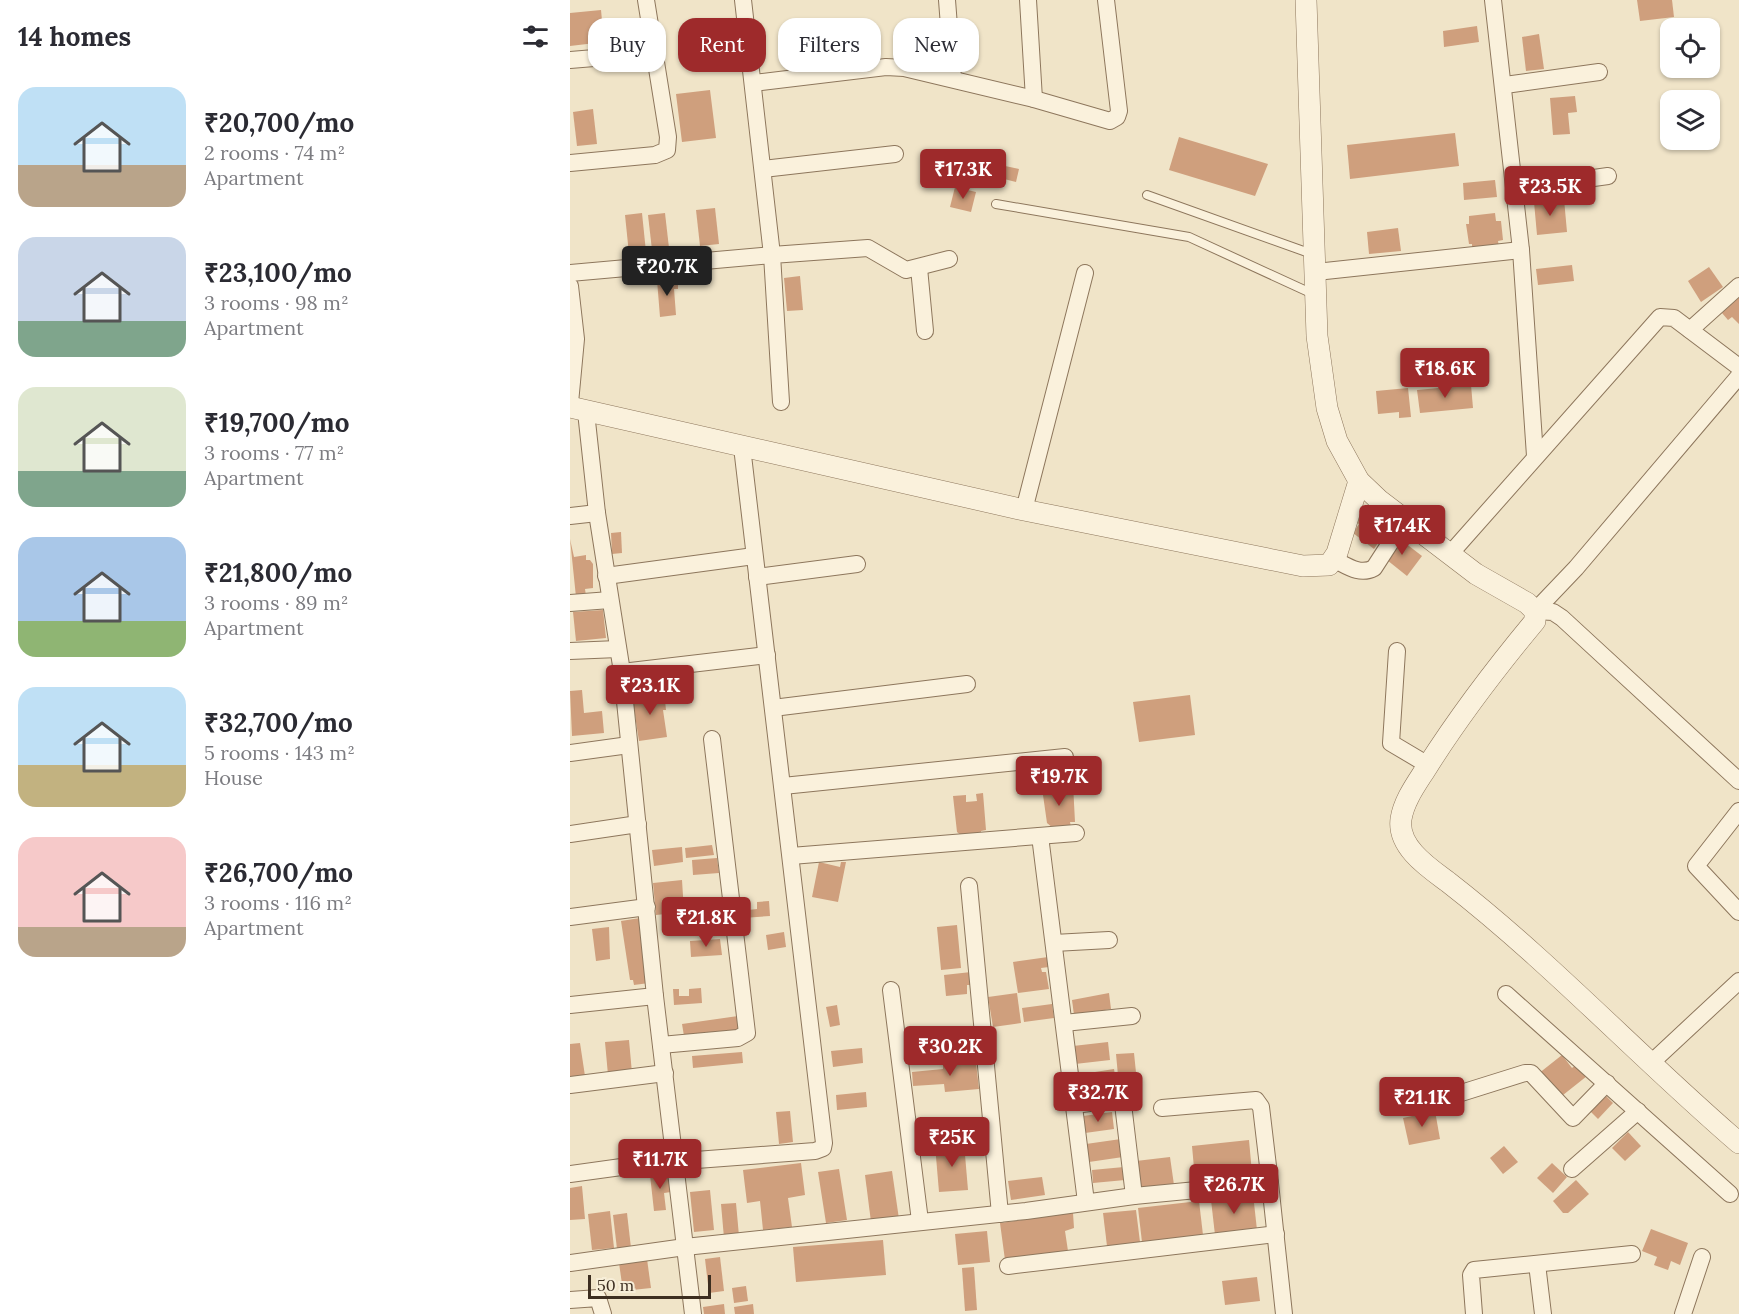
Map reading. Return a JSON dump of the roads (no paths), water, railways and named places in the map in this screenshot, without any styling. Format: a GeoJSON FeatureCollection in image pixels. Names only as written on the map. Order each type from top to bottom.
{"type":"FeatureCollection","features":[{"type":"Feature","properties":{"kind":"street"},"geometry":{"type":"LineString","coordinates":[[646,0],[649,18]]}},
{"type":"Feature","properties":{"kind":"street"},"geometry":{"type":"LineString","coordinates":[[743,0],[772,255],[781,402]]}},
{"type":"Feature","properties":{"kind":"street"},"geometry":{"type":"LineString","coordinates":[[947,0],[953,79]]}},
{"type":"Feature","properties":{"kind":"street"},"geometry":{"type":"LineString","coordinates":[[1028,0],[1034,99]]}},
{"type":"Feature","properties":{"kind":"street"},"geometry":{"type":"LineString","coordinates":[[754,83],[886,67],[904,68],[1034,99],[1110,121],[1117,117],[1119,111],[1106,0]]}},
{"type":"Feature","properties":{"kind":"street"},"geometry":{"type":"LineString","coordinates":[[1306,0],[1317,336],[1327,408],[1337,441],[1359,481],[1450,554],[1535,611],[1553,612],[1562,618],[1739,781]]}},
{"type":"Feature","properties":{"kind":"street"},"geometry":{"type":"LineString","coordinates":[[1493,0],[1505,85],[1521,250],[1535,456]]}},
{"type":"Feature","properties":{"kind":"street"},"geometry":{"type":"LineString","coordinates":[[570,60],[588,58]]}},
{"type":"Feature","properties":{"kind":"street"},"geometry":{"type":"LineString","coordinates":[[570,163],[656,155],[667,150],[668,137],[657,72]]}},
{"type":"Feature","properties":{"kind":"street"},"geometry":{"type":"LineString","coordinates":[[1505,85],[1599,72]]}},
{"type":"Feature","properties":{"kind":"street"},"geometry":{"type":"LineString","coordinates":[[763,169],[895,154]]}},
{"type":"Feature","properties":{"kind":"street"},"geometry":{"type":"LineString","coordinates":[[1515,189],[1608,176]]}},
{"type":"Feature","properties":{"kind":"street"},"geometry":{"type":"LineString","coordinates":[[570,273],[868,248],[884,256],[899,268],[919,268],[949,259]]}},
{"type":"Feature","properties":{"kind":"street"},"geometry":{"type":"LineString","coordinates":[[1316,263],[1521,250]]}},
{"type":"Feature","properties":{"kind":"street"},"geometry":{"type":"LineString","coordinates":[[919,268],[925,331]]}},
{"type":"Feature","properties":{"kind":"street"},"geometry":{"type":"LineString","coordinates":[[1024,510],[1085,273]]}},
{"type":"Feature","properties":{"kind":"street"},"geometry":{"type":"LineString","coordinates":[[570,286],[576,346],[575,407],[597,513],[622,672],[655,996],[693,1314]]}},
{"type":"Feature","properties":{"kind":"street"},"geometry":{"type":"LineString","coordinates":[[1690,330],[1739,286]]}},
{"type":"Feature","properties":{"kind":"street"},"geometry":{"type":"LineString","coordinates":[[1450,554],[1660,317],[1674,318],[1739,368]]}},
{"type":"Feature","properties":{"kind":"street"},"geometry":{"type":"LineString","coordinates":[[1739,376],[1584,559],[1535,611],[1535,621],[1464,710],[1428,765],[1406,800],[1401,821],[1403,838],[1413,852],[1509,931],[1739,1143]]}},
{"type":"Feature","properties":{"kind":"street"},"geometry":{"type":"LineString","coordinates":[[575,407],[1024,510],[1303,566],[1329,564],[1337,553],[1359,481]]}},
{"type":"Feature","properties":{"kind":"street"},"geometry":{"type":"LineString","coordinates":[[570,1174],[676,1161],[815,1151],[823,1148],[783,786],[742,447]]}},
{"type":"Feature","properties":{"kind":"street"},"geometry":{"type":"LineString","coordinates":[[570,516],[597,513]]}},
{"type":"Feature","properties":{"kind":"street"},"geometry":{"type":"LineString","coordinates":[[1333,559],[1357,570],[1368,571],[1374,568],[1405,520]]}},
{"type":"Feature","properties":{"kind":"street"},"geometry":{"type":"LineString","coordinates":[[606,576],[754,556]]}},
{"type":"Feature","properties":{"kind":"street"},"geometry":{"type":"LineString","coordinates":[[757,577],[857,564]]}},
{"type":"Feature","properties":{"kind":"street"},"geometry":{"type":"LineString","coordinates":[[570,603],[610,600]]}},
{"type":"Feature","properties":{"kind":"street"},"geometry":{"type":"LineString","coordinates":[[570,651],[618,649]]}},
{"type":"Feature","properties":{"kind":"street"},"geometry":{"type":"LineString","coordinates":[[1397,651],[1391,743],[1428,765]]}},
{"type":"Feature","properties":{"kind":"street"},"geometry":{"type":"LineString","coordinates":[[622,672],[767,655]]}},
{"type":"Feature","properties":{"kind":"street"},"geometry":{"type":"LineString","coordinates":[[773,708],[967,684]]}},
{"type":"Feature","properties":{"kind":"street"},"geometry":{"type":"LineString","coordinates":[[661,1045],[738,1038],[747,1033],[712,740]]}},
{"type":"Feature","properties":{"kind":"street"},"geometry":{"type":"LineString","coordinates":[[570,753],[629,745]]}},
{"type":"Feature","properties":{"kind":"street"},"geometry":{"type":"LineString","coordinates":[[783,786],[1065,757]]}},
{"type":"Feature","properties":{"kind":"street"},"geometry":{"type":"LineString","coordinates":[[1736,820],[1696,866],[1739,912]]}},
{"type":"Feature","properties":{"kind":"street"},"geometry":{"type":"LineString","coordinates":[[570,834],[638,824]]}},
{"type":"Feature","properties":{"kind":"street"},"geometry":{"type":"LineString","coordinates":[[791,856],[1076,832]]}},
{"type":"Feature","properties":{"kind":"street"},"geometry":{"type":"LineString","coordinates":[[1040,836],[1086,1202]]}},
{"type":"Feature","properties":{"kind":"street"},"geometry":{"type":"LineString","coordinates":[[969,886],[1000,1214]]}},
{"type":"Feature","properties":{"kind":"street"},"geometry":{"type":"LineString","coordinates":[[570,916],[646,907]]}},
{"type":"Feature","properties":{"kind":"street"},"geometry":{"type":"LineString","coordinates":[[1054,943],[1109,940]]}},
{"type":"Feature","properties":{"kind":"street"},"geometry":{"type":"LineString","coordinates":[[1652,1063],[1739,981]]}},
{"type":"Feature","properties":{"kind":"street"},"geometry":{"type":"LineString","coordinates":[[891,990],[920,1221]]}},
{"type":"Feature","properties":{"kind":"street"},"geometry":{"type":"LineString","coordinates":[[1506,994],[1730,1194]]}},
{"type":"Feature","properties":{"kind":"street"},"geometry":{"type":"LineString","coordinates":[[570,1005],[655,996]]}},
{"type":"Feature","properties":{"kind":"street"},"geometry":{"type":"LineString","coordinates":[[1064,1023],[1132,1016]]}},
{"type":"Feature","properties":{"kind":"street"},"geometry":{"type":"LineString","coordinates":[[570,1085],[665,1073]]}},
{"type":"Feature","properties":{"kind":"street"},"geometry":{"type":"LineString","coordinates":[[1442,1099],[1531,1073],[1573,1118],[1607,1083]]}},
{"type":"Feature","properties":{"kind":"street"},"geometry":{"type":"LineString","coordinates":[[1074,1105],[1113,1100],[1123,1104],[1134,1196]]}},
{"type":"Feature","properties":{"kind":"street"},"geometry":{"type":"LineString","coordinates":[[1162,1108],[1256,1100],[1261,1107],[1284,1314]]}},
{"type":"Feature","properties":{"kind":"street"},"geometry":{"type":"LineString","coordinates":[[1572,1169],[1638,1111]]}},
{"type":"Feature","properties":{"kind":"street"},"geometry":{"type":"LineString","coordinates":[[570,1263],[685,1247],[1000,1214],[1134,1196],[1270,1183]]}},
{"type":"Feature","properties":{"kind":"street"},"geometry":{"type":"LineString","coordinates":[[1008,1266],[1276,1234]]}},
{"type":"Feature","properties":{"kind":"street"},"geometry":{"type":"LineString","coordinates":[[1473,1314],[1471,1275],[1474,1270],[1632,1254]]}},
{"type":"Feature","properties":{"kind":"street"},"geometry":{"type":"LineString","coordinates":[[1683,1314],[1702,1257]]}},
{"type":"Feature","properties":{"kind":"street"},"geometry":{"type":"LineString","coordinates":[[1537,1264],[1543,1314]]}},
{"type":"Feature","properties":{"kind":"street"},"geometry":{"type":"LineString","coordinates":[[570,1300],[598,1298],[603,1314]]}},
{"type":"Feature","properties":{"kind":"lane"},"geometry":{"type":"LineString","coordinates":[[1147,195],[1316,263]]}},
{"type":"Feature","properties":{"kind":"lane"},"geometry":{"type":"LineString","coordinates":[[996,204],[1189,237],[1317,296]]}}]}
